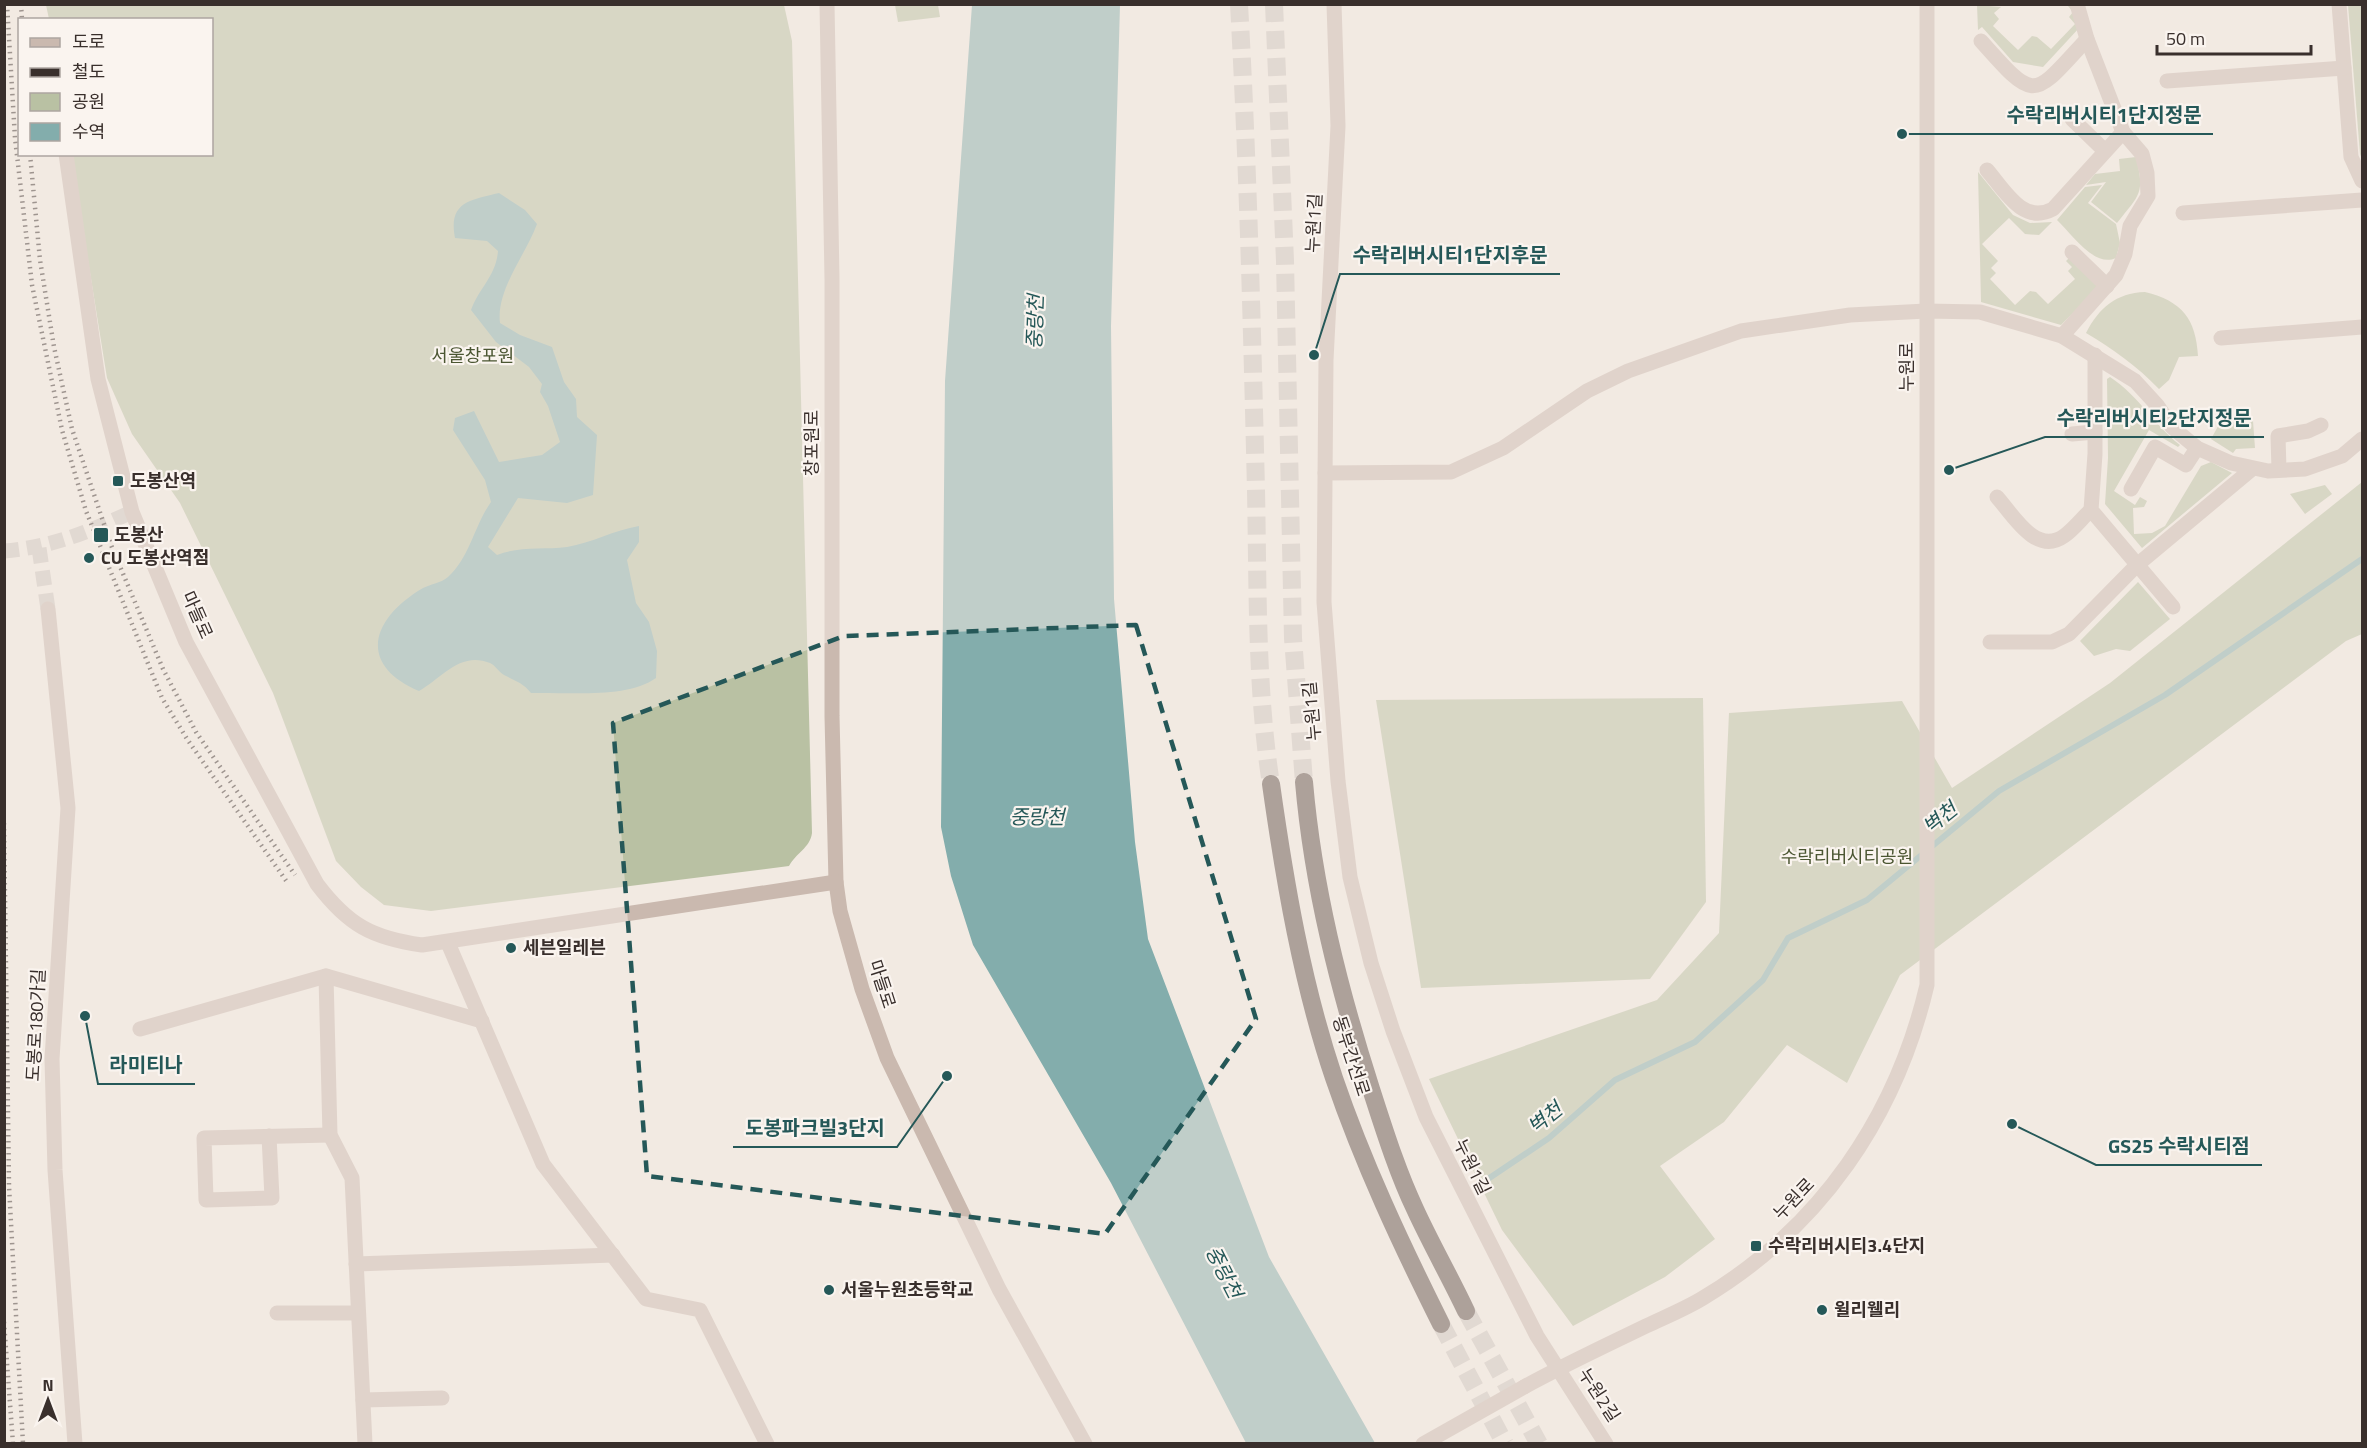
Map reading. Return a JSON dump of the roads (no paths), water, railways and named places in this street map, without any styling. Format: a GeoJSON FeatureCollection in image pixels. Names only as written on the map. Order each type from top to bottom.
{"type":"FeatureCollection","features":[{"type":"Feature","properties":{"kind":"highway","name":"동부간선로"},"geometry":{"type":"LineString","coordinates":[[1304,782],[1320,896],[1339,981],[1359,1050],[1386,1136],[1415,1208],[1466,1311]]}},
{"type":"Feature","properties":{"kind":"highway","name":"동부간선로"},"geometry":{"type":"LineString","coordinates":[[1271,784],[1281,857],[1297,938],[1334,1077],[1385,1208],[1441,1324]]}},
{"type":"Feature","properties":{"kind":"street","name":"창포원로"},"geometry":{"type":"LineString","coordinates":[[827,4],[832,279],[832,716],[836,882]]}},
{"type":"Feature","properties":{"kind":"street","name":"누원1길"},"geometry":{"type":"LineString","coordinates":[[1334,4],[1338,126],[1326,360],[1324,602],[1338,781],[1350,878],[1371,963],[1393,1031],[1426,1117],[1537,1336],[1558,1368]]}},
{"type":"Feature","properties":{"kind":"street","name":"누원로"},"geometry":{"type":"LineString","coordinates":[[1423,1443],[1558,1368],[1702,1299],[1759,1260],[1805,1219],[1834,1185],[1876,1121],[1906,1057],[1927,985],[1929,729],[1926,311],[1927,4]]}},
{"type":"Feature","properties":{"kind":"street"},"geometry":{"type":"LineString","coordinates":[[2062,336],[2116,275],[2125,254],[2130,225],[2148,196],[2147,173],[2142,154],[2123,132],[2086,39],[2076,4]]}},
{"type":"Feature","properties":{"kind":"street"},"geometry":{"type":"LineString","coordinates":[[2339,4],[2351,157],[2362,181]]}},
{"type":"Feature","properties":{"kind":"street"},"geometry":{"type":"LineString","coordinates":[[1981,40],[2016,80],[2028,86],[2038,86],[2049,81],[2086,39]]}},
{"type":"Feature","properties":{"kind":"street"},"geometry":{"type":"LineString","coordinates":[[2167,81],[2344,68]]}},
{"type":"Feature","properties":{"kind":"street"},"geometry":{"type":"LineString","coordinates":[[2072,119],[2105,151]]}},
{"type":"Feature","properties":{"kind":"street"},"geometry":{"type":"LineString","coordinates":[[1987,170],[2020,209],[2032,215],[2042,215],[2053,209],[2123,132]]}},
{"type":"Feature","properties":{"kind":"street","name":"마들로"},"geometry":{"type":"LineString","coordinates":[[66,156],[98,379],[132,512],[186,642],[317,884],[328,899],[362,928],[389,940],[422,945],[448,943],[836,882],[844,928],[862,989],[887,1058],[999,1289],[1085,1443]]}},
{"type":"Feature","properties":{"kind":"street"},"geometry":{"type":"LineString","coordinates":[[2183,213],[2362,200]]}},
{"type":"Feature","properties":{"kind":"street"},"geometry":{"type":"LineString","coordinates":[[2072,252],[2107,286]]}},
{"type":"Feature","properties":{"kind":"street"},"geometry":{"type":"LineString","coordinates":[[1325,473],[1451,472],[1503,448],[1587,391],[1628,371],[1741,331],[1850,315],[1926,311],[1980,312],[2062,336],[2135,381],[2157,405],[2172,427],[2197,448],[2231,464],[2252,469],[2306,469],[2342,456],[2362,439]]}},
{"type":"Feature","properties":{"kind":"street"},"geometry":{"type":"LineString","coordinates":[[2221,338],[2362,327]]}},
{"type":"Feature","properties":{"kind":"street"},"geometry":{"type":"LineString","coordinates":[[1997,497],[2031,536],[2043,542],[2053,542],[2064,537],[2091,510],[2095,432],[2095,355]]}},
{"type":"Feature","properties":{"kind":"street"},"geometry":{"type":"LineString","coordinates":[[2279,470],[2278,436],[2308,431],[2320,425]]}},
{"type":"Feature","properties":{"kind":"street"},"geometry":{"type":"LineString","coordinates":[[2072,434],[2095,432]]}},
{"type":"Feature","properties":{"kind":"street"},"geometry":{"type":"LineString","coordinates":[[2131,489],[2156,447],[2182,468],[2197,448]]}},
{"type":"Feature","properties":{"kind":"street"},"geometry":{"type":"LineString","coordinates":[[1990,642],[2052,642],[2069,634],[2138,566],[2252,469]]}},
{"type":"Feature","properties":{"kind":"street"},"geometry":{"type":"LineString","coordinates":[[2091,510],[2173,608]]}},
{"type":"Feature","properties":{"kind":"street","name":"도봉로180가길"},"geometry":{"type":"LineString","coordinates":[[48,609],[68,808],[52,1059],[55,1170],[75,1443]]}},
{"type":"Feature","properties":{"kind":"street"},"geometry":{"type":"LineString","coordinates":[[448,943],[543,1164],[646,1299],[700,1310],[767,1443]]}},
{"type":"Feature","properties":{"kind":"street"},"geometry":{"type":"LineString","coordinates":[[140,1029],[326,976],[482,1022]]}},
{"type":"Feature","properties":{"kind":"street"},"geometry":{"type":"LineString","coordinates":[[326,976],[330,1135],[352,1178],[365,1443]]}},
{"type":"Feature","properties":{"kind":"street"},"geometry":{"type":"LineString","coordinates":[[269,1136],[272,1198],[206,1200],[204,1138],[269,1136],[330,1135]]}},
{"type":"Feature","properties":{"kind":"street"},"geometry":{"type":"LineString","coordinates":[[356,1264],[613,1255]]}},
{"type":"Feature","properties":{"kind":"street"},"geometry":{"type":"LineString","coordinates":[[277,1314],[358,1313]]}},
{"type":"Feature","properties":{"kind":"street","name":"누원2길"},"geometry":{"type":"LineString","coordinates":[[1558,1368],[1606,1443]]}},
{"type":"Feature","properties":{"kind":"street"},"geometry":{"type":"LineString","coordinates":[[363,1400],[442,1398]]}},
{"type":"Feature","properties":{"kind":"water","name":"중랑천"},"geometry":{"type":"Polygon","coordinates":[[[972,5],[1120,5],[1111,326],[1114,599],[1135,842],[1148,939],[1269,1257],[1375,1443],[1246,1443],[1111,1183],[973,945],[951,876],[941,827],[945,381],[972,5]]]}},
{"type":"Feature","properties":{"kind":"water"},"geometry":{"type":"Polygon","coordinates":[[[499,193],[525,210],[537,224],[502,298],[500,323],[520,335],[552,347],[564,382],[576,399],[577,417],[597,435],[593,495],[567,503],[518,498],[488,547],[497,555],[523,549],[567,547],[639,526],[639,542],[627,560],[636,603],[649,622],[657,651],[656,678],[644,685],[613,692],[531,693],[522,684],[502,674],[492,664],[469,660],[460,663],[419,691],[399,680],[386,668],[379,654],[378,641],[392,613],[423,588],[448,577],[462,560],[491,502],[485,480],[453,430],[455,418],[474,411],[499,462],[542,455],[560,442],[548,406],[540,392],[542,384],[529,367],[496,342],[471,310],[491,275],[498,251],[487,241],[455,238],[455,217],[458,210],[470,201],[499,193]]]}},
{"type":"Feature","properties":{"kind":"waterway","name":"벽천"},"geometry":{"type":"LineString","coordinates":[[1476,1187],[1549,1138],[1615,1080],[1695,1042],[1763,980],[1788,938],[1867,900],[1999,791],[2165,695],[2362,559]]}},
{"type":"Feature","properties":{"kind":"tunnel"},"geometry":{"type":"LineString","coordinates":[[1239,4],[1249,247],[1259,638],[1266,748],[1271,784]]}},
{"type":"Feature","properties":{"kind":"tunnel"},"geometry":{"type":"LineString","coordinates":[[1274,4],[1285,261],[1293,638],[1304,782]]}},
{"type":"Feature","properties":{"kind":"tunnel"},"geometry":{"type":"LineString","coordinates":[[4,551],[70,538],[132,512]]}},
{"type":"Feature","properties":{"kind":"tunnel"},"geometry":{"type":"LineString","coordinates":[[39,548],[48,609]]}},
{"type":"Feature","properties":{"kind":"tunnel"},"geometry":{"type":"LineString","coordinates":[[1466,1311],[1539,1444]]}},
{"type":"Feature","properties":{"kind":"tunnel"},"geometry":{"type":"LineString","coordinates":[[1441,1324],[1505,1444]]}},
{"type":"Feature","properties":{"kind":"railway"},"geometry":{"type":"LineString","coordinates":[[7,4],[15,138],[32,285],[62,430],[86,511],[162,698],[187,739],[287,882]]}},
{"type":"Feature","properties":{"kind":"railway"},"geometry":{"type":"LineString","coordinates":[[21,4],[22,18]]}},
{"type":"Feature","properties":{"kind":"railway"},"geometry":{"type":"LineString","coordinates":[[30,156],[40,260],[54,347],[72,429],[111,545],[163,669],[196,732],[295,875]]}},
{"type":"Feature","properties":{"kind":"railway"},"geometry":{"type":"LineString","coordinates":[[4,823],[9,1186],[23,1444]]}},
{"type":"Feature","properties":{"kind":"railway"},"geometry":{"type":"LineString","coordinates":[[4,1322],[13,1444]]}},
{"type":"Feature","properties":{"kind":"place","name":"수락리버시티1단지정문"},"geometry":{"type":"Point","coordinates":[1902,134]}},
{"type":"Feature","properties":{"kind":"place","name":"수락리버시티1단지후문"},"geometry":{"type":"Point","coordinates":[1314,355]}},
{"type":"Feature","properties":{"kind":"place","name":"수락리버시티2단지정문"},"geometry":{"type":"Point","coordinates":[1949,470]}},
{"type":"Feature","properties":{"kind":"place","name":"도봉산역"},"geometry":{"type":"Point","coordinates":[118,481]}},
{"type":"Feature","properties":{"kind":"place","name":"도봉산"},"geometry":{"type":"Point","coordinates":[101,535]}},
{"type":"Feature","properties":{"kind":"place","name":"CU 도봉산역점"},"geometry":{"type":"Point","coordinates":[89,558]}},
{"type":"Feature","properties":{"kind":"place","name":"세븐일레븐"},"geometry":{"type":"Point","coordinates":[511,948]}},
{"type":"Feature","properties":{"kind":"place","name":"라미티나"},"geometry":{"type":"Point","coordinates":[85,1016]}},
{"type":"Feature","properties":{"kind":"place","name":"도봉파크빌3단지"},"geometry":{"type":"Point","coordinates":[947,1076]}},
{"type":"Feature","properties":{"kind":"place","name":"GS25 수락시티점"},"geometry":{"type":"Point","coordinates":[2012,1124]}},
{"type":"Feature","properties":{"kind":"place","name":"수락리버시티3.4단지"},"geometry":{"type":"Point","coordinates":[1756,1246]}},
{"type":"Feature","properties":{"kind":"place","name":"서울누원초등학교"},"geometry":{"type":"Point","coordinates":[829,1290]}},
{"type":"Feature","properties":{"kind":"place","name":"윌리웰리"},"geometry":{"type":"Point","coordinates":[1822,1310]}},
{"type":"Feature","properties":{"kind":"park label","name":"서울창포원"},"geometry":{"type":"Point","coordinates":[473,356]}},
{"type":"Feature","properties":{"kind":"park label","name":"수락리버시티공원"},"geometry":{"type":"Point","coordinates":[1847,857]}}]}
